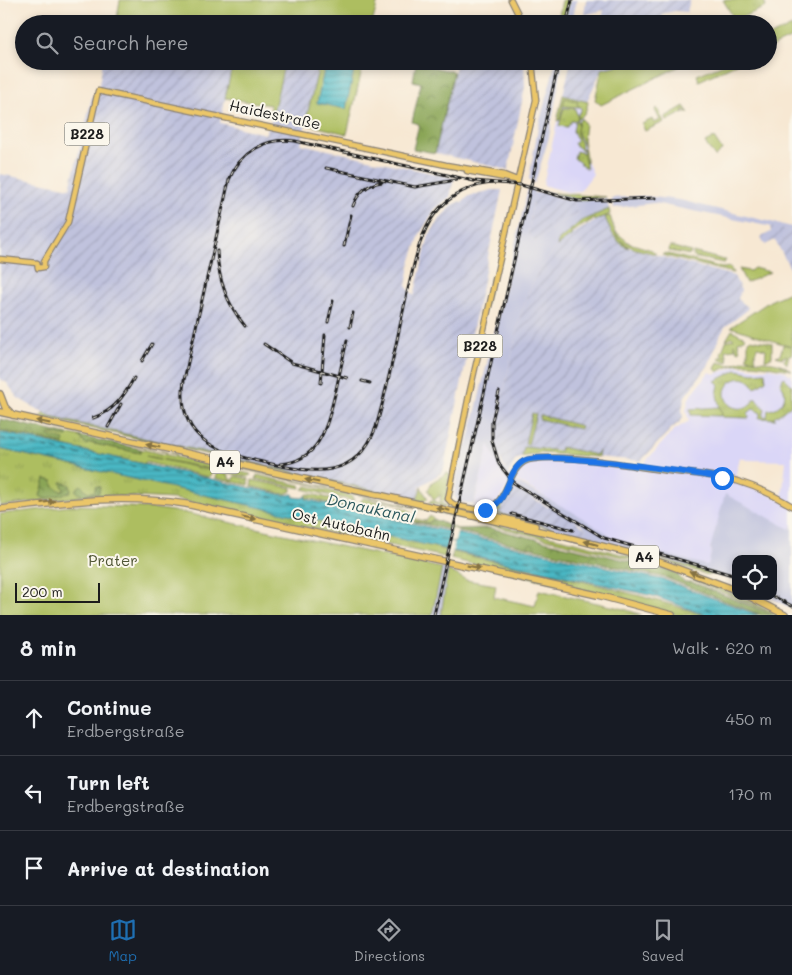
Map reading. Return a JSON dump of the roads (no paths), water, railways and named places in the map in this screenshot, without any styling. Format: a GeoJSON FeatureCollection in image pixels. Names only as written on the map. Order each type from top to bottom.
{"type":"FeatureCollection","features":[{"type":"Feature","properties":{"kind":"highway"},"geometry":{"type":"LineString","coordinates":[[3,396],[5,407],[13,415]]}},
{"type":"Feature","properties":{"kind":"highway","name":"A4"},"geometry":{"type":"LineString","coordinates":[[0,412],[576,539],[656,561],[732,589]]}},
{"type":"Feature","properties":{"kind":"highway","name":"Ost Autobahn"},"geometry":{"type":"LineString","coordinates":[[0,509],[102,498],[150,499],[186,504],[597,595],[672,615]]}},
{"type":"Feature","properties":{"kind":"highway"},"geometry":{"type":"LineString","coordinates":[[490,508],[495,516],[576,539]]}},
{"type":"Feature","properties":{"kind":"highway"},"geometry":{"type":"LineString","coordinates":[[756,600],[785,615]]}},
{"type":"Feature","properties":{"kind":"main road"},"geometry":{"type":"LineString","coordinates":[[511,0],[518,15]]}},
{"type":"Feature","properties":{"kind":"main road"},"geometry":{"type":"LineString","coordinates":[[517,180],[536,100],[533,70]]}},
{"type":"Feature","properties":{"kind":"main road","name":"Haidestraße"},"geometry":{"type":"LineString","coordinates":[[0,259],[36,262],[38,267],[41,268],[45,266],[44,261],[68,222],[98,91],[446,165],[504,175],[517,180]]}},
{"type":"Feature","properties":{"kind":"main road","name":"B228"},"geometry":{"type":"LineString","coordinates":[[490,508],[480,510],[462,507],[449,502],[447,496],[517,180]]}},
{"type":"Feature","properties":{"kind":"main road"},"geometry":{"type":"LineString","coordinates":[[490,508],[501,500],[519,465],[526,460],[542,458],[601,462],[722,478],[758,488],[792,506]]}},
{"type":"Feature","properties":{"kind":"water"},"geometry":{"type":"Polygon","coordinates":[[[324,70],[354,70],[346,109],[317,103],[324,70]]]}},
{"type":"Feature","properties":{"kind":"water","name":"Donaukanal"},"geometry":{"type":"Polygon","coordinates":[[[0,432],[283,495],[293,494],[294,497],[302,498],[306,496],[306,499],[331,505],[665,580],[758,615],[706,615],[653,596],[0,449],[0,432]]]}},
{"type":"Feature","properties":{"kind":"railway"},"geometry":{"type":"LineString","coordinates":[[568,15],[572,0]]}},
{"type":"Feature","properties":{"kind":"railway"},"geometry":{"type":"LineString","coordinates":[[434,615],[557,70]]}},
{"type":"Feature","properties":{"kind":"railway"},"geometry":{"type":"LineString","coordinates":[[497,183],[479,185],[454,196],[434,215],[424,233],[414,263],[376,427],[357,457],[345,465],[331,469],[316,470],[284,467],[250,459],[218,448],[204,441],[194,430],[187,417],[183,401],[184,380],[229,180],[240,162],[255,148],[274,141],[295,141],[474,181],[521,185],[577,201],[655,198]]}},
{"type":"Feature","properties":{"kind":"railway"},"geometry":{"type":"LineString","coordinates":[[326,168],[415,187],[456,180]]}},
{"type":"Feature","properties":{"kind":"railway"},"geometry":{"type":"LineString","coordinates":[[353,206],[364,189],[382,182]]}},
{"type":"Feature","properties":{"kind":"railway"},"geometry":{"type":"LineString","coordinates":[[344,246],[351,215]]}},
{"type":"Feature","properties":{"kind":"railway"},"geometry":{"type":"LineString","coordinates":[[217,251],[219,272],[228,300],[245,326]]}},
{"type":"Feature","properties":{"kind":"railway"},"geometry":{"type":"LineString","coordinates":[[328,322],[333,301]]}},
{"type":"Feature","properties":{"kind":"railway"},"geometry":{"type":"LineString","coordinates":[[350,327],[353,313]]}},
{"type":"Feature","properties":{"kind":"railway"},"geometry":{"type":"LineString","coordinates":[[321,383],[325,335]]}},
{"type":"Feature","properties":{"kind":"railway"},"geometry":{"type":"LineString","coordinates":[[280,464],[294,461],[304,456],[320,440],[329,418],[347,340]]}},
{"type":"Feature","properties":{"kind":"railway"},"geometry":{"type":"LineString","coordinates":[[142,361],[152,344]]}},
{"type":"Feature","properties":{"kind":"railway"},"geometry":{"type":"LineString","coordinates":[[264,344],[292,363],[347,378]]}},
{"type":"Feature","properties":{"kind":"railway"},"geometry":{"type":"LineString","coordinates":[[93,418],[113,407],[134,378]]}},
{"type":"Feature","properties":{"kind":"railway"},"geometry":{"type":"LineString","coordinates":[[362,381],[370,383]]}},
{"type":"Feature","properties":{"kind":"railway"},"geometry":{"type":"LineString","coordinates":[[499,392],[492,421],[492,441],[499,464],[514,483],[604,538],[732,575]]}},
{"type":"Feature","properties":{"kind":"railway"},"geometry":{"type":"LineString","coordinates":[[108,427],[121,404]]}},
{"type":"Feature","properties":{"kind":"railway"},"geometry":{"type":"LineString","coordinates":[[512,514],[573,530]]}},
{"type":"Feature","properties":{"kind":"railway"},"geometry":{"type":"LineString","coordinates":[[777,598],[792,606]]}},
{"type":"Feature","properties":{"kind":"park label","name":"Prater"},"geometry":{"type":"Point","coordinates":[113,561]}}]}
